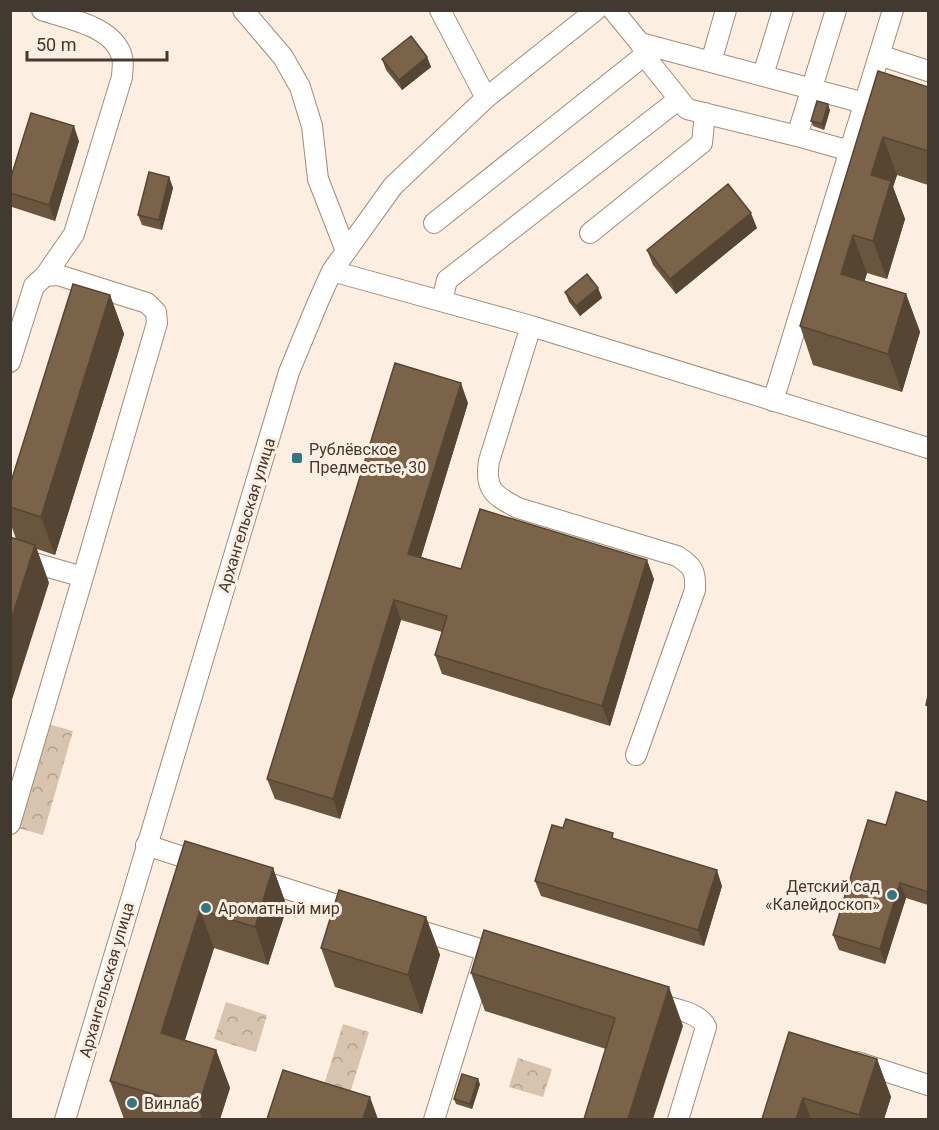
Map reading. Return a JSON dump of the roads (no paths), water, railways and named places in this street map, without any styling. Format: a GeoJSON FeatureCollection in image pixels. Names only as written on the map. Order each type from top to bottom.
{"type":"FeatureCollection","features":[{"type":"Feature","properties":{"kind":"street"},"geometry":{"type":"LineString","coordinates":[[10,362],[34,286],[45,276],[74,234],[122,77],[122,57],[112,40],[98,30],[42,10]]}},
{"type":"Feature","properties":{"kind":"street"},"geometry":{"type":"LineString","coordinates":[[243,10],[283,57],[300,87],[312,126],[318,179],[346,251]]}},
{"type":"Feature","properties":{"kind":"street"},"geometry":{"type":"LineString","coordinates":[[440,10],[486,98]]}},
{"type":"Feature","properties":{"kind":"street","name":"Архангельская улица"},"geometry":{"type":"LineString","coordinates":[[64,1119],[289,372],[332,271],[393,186],[486,98],[596,10]]}},
{"type":"Feature","properties":{"kind":"street"},"geometry":{"type":"LineString","coordinates":[[613,10],[643,48],[651,64],[687,109],[797,136],[850,152]]}},
{"type":"Feature","properties":{"kind":"street"},"geometry":{"type":"LineString","coordinates":[[711,62],[726,10]]}},
{"type":"Feature","properties":{"kind":"street"},"geometry":{"type":"LineString","coordinates":[[763,75],[783,10]]}},
{"type":"Feature","properties":{"kind":"street"},"geometry":{"type":"LineString","coordinates":[[797,136],[836,10]]}},
{"type":"Feature","properties":{"kind":"street"},"geometry":{"type":"LineString","coordinates":[[773,400],[893,10]]}},
{"type":"Feature","properties":{"kind":"street"},"geometry":{"type":"LineString","coordinates":[[643,48],[812,87],[864,103]]}},
{"type":"Feature","properties":{"kind":"street"},"geometry":{"type":"LineString","coordinates":[[434,224],[643,48]]}},
{"type":"Feature","properties":{"kind":"street"},"geometry":{"type":"LineString","coordinates":[[879,55],[928,71]]}},
{"type":"Feature","properties":{"kind":"street"},"geometry":{"type":"LineString","coordinates":[[442,301],[447,280],[679,99]]}},
{"type":"Feature","properties":{"kind":"street"},"geometry":{"type":"LineString","coordinates":[[590,233],[702,143],[705,113]]}},
{"type":"Feature","properties":{"kind":"street"},"geometry":{"type":"LineString","coordinates":[[332,271],[531,326],[928,448]]}},
{"type":"Feature","properties":{"kind":"street"},"geometry":{"type":"LineString","coordinates":[[10,824],[157,323],[156,312],[147,303],[58,275],[45,276]]}},
{"type":"Feature","properties":{"kind":"street"},"geometry":{"type":"LineString","coordinates":[[531,326],[489,461],[486,477],[492,490],[503,500],[518,508],[677,556],[688,563],[696,575],[695,590],[636,755]]}},
{"type":"Feature","properties":{"kind":"street"},"geometry":{"type":"LineString","coordinates":[[10,556],[83,577]]}},
{"type":"Feature","properties":{"kind":"street"},"geometry":{"type":"LineString","coordinates":[[146,845],[221,869]]}},
{"type":"Feature","properties":{"kind":"street"},"geometry":{"type":"LineString","coordinates":[[243,876],[519,961]]}},
{"type":"Feature","properties":{"kind":"street"},"geometry":{"type":"LineString","coordinates":[[434,1119],[486,951]]}},
{"type":"Feature","properties":{"kind":"street"},"geometry":{"type":"LineString","coordinates":[[642,999],[697,1017],[704,1021],[706,1027],[678,1119]]}},
{"type":"Feature","properties":{"kind":"street"},"geometry":{"type":"LineString","coordinates":[[844,1058],[928,1084]]}},
{"type":"Feature","properties":{"kind":"place","name":"Рублёвское Предместье, 30"},"geometry":{"type":"Point","coordinates":[297,458]}},
{"type":"Feature","properties":{"kind":"place","name":"Детский сад «Калейдоскоп»"},"geometry":{"type":"Point","coordinates":[892,895]}},
{"type":"Feature","properties":{"kind":"place","name":"Ароматный мир"},"geometry":{"type":"Point","coordinates":[206,908]}},
{"type":"Feature","properties":{"kind":"place","name":"Винлаб"},"geometry":{"type":"Point","coordinates":[132,1103]}}]}
